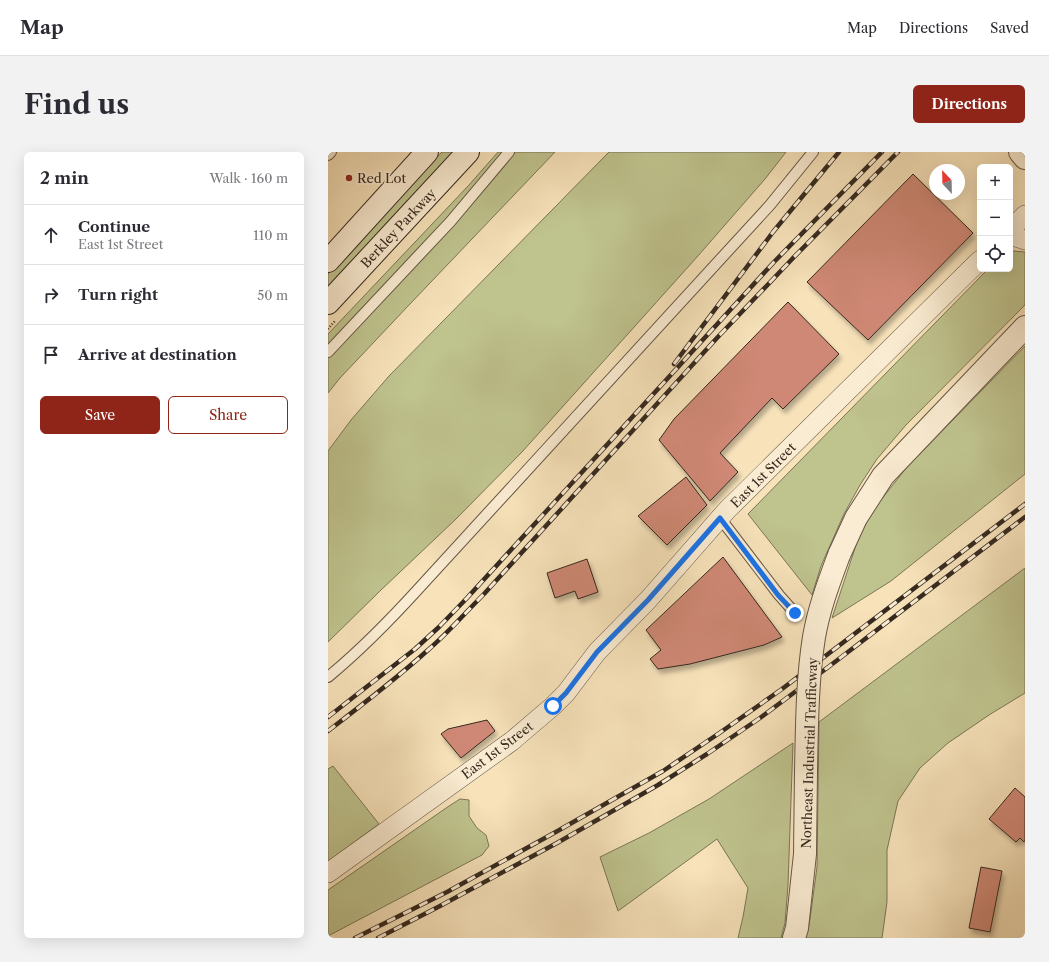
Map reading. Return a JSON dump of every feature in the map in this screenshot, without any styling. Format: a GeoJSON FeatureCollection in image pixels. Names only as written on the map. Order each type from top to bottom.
{"type":"FeatureCollection","features":[{"type":"Feature","properties":{"kind":"street"},"geometry":{"type":"LineString","coordinates":[[328,261],[427,152]]}},
{"type":"Feature","properties":{"kind":"street","name":"Berkley Parkway"},"geometry":{"type":"LineString","coordinates":[[328,303],[468,152]]}},
{"type":"Feature","properties":{"kind":"street"},"geometry":{"type":"LineString","coordinates":[[1020,152],[1025,158]]}},
{"type":"Feature","properties":{"kind":"street"},"geometry":{"type":"LineString","coordinates":[[1013,227],[1025,215]]}},
{"type":"Feature","properties":{"kind":"street"},"geometry":{"type":"LineString","coordinates":[[1013,237],[1025,240]]}},
{"type":"Feature","properties":{"kind":"street","name":"East 1st Street"},"geometry":{"type":"LineString","coordinates":[[328,873],[512,742],[553,706],[566,693],[597,652],[648,600],[720,518],[977,263]]}},
{"type":"Feature","properties":{"kind":"street","name":"Northeast Industrial Trafficway"},"geometry":{"type":"LineString","coordinates":[[794,938],[797,928],[805,854],[808,679],[814,636],[824,596],[839,555],[856,518],[883,476],[1025,327]]}},
{"type":"Feature","properties":{"kind":"lane"},"geometry":{"type":"LineString","coordinates":[[328,155],[331,152]]}},
{"type":"Feature","properties":{"kind":"lane"},"geometry":{"type":"LineString","coordinates":[[328,352],[451,220],[509,152]]}},
{"type":"Feature","properties":{"kind":"lane"},"geometry":{"type":"LineString","coordinates":[[328,677],[387,623],[770,205],[813,152]]}},
{"type":"Feature","properties":{"kind":"lane"},"geometry":{"type":"LineString","coordinates":[[720,518],[778,595],[795,613]]}},
{"type":"Feature","properties":{"kind":"green space"},"geometry":{"type":"Polygon","coordinates":[[[442,152],[455,152],[328,289],[328,274],[442,152]]]}},
{"type":"Feature","properties":{"kind":"green space"},"geometry":{"type":"Polygon","coordinates":[[[498,152],[555,152],[340,378],[328,393],[328,334],[469,185],[498,152]]]}},
{"type":"Feature","properties":{"kind":"green space"},"geometry":{"type":"Polygon","coordinates":[[[609,152],[786,152],[765,179],[697,257],[522,452],[456,519],[328,642],[328,451],[351,420],[389,376],[609,152]]]}},
{"type":"Feature","properties":{"kind":"green space"},"geometry":{"type":"Polygon","coordinates":[[[1013,251],[1025,252],[1025,305],[906,425],[877,459],[860,485],[844,514],[821,566],[812,595],[748,514],[985,272],[1013,272],[1013,251]]]}},
{"type":"Feature","properties":{"kind":"green space"},"geometry":{"type":"Polygon","coordinates":[[[1025,346],[1025,474],[891,581],[832,618],[858,539],[873,510],[907,467],[1025,346]]]}},
{"type":"Feature","properties":{"kind":"green space"},"geometry":{"type":"Polygon","coordinates":[[[1025,568],[1025,693],[948,743],[920,768],[898,801],[887,850],[887,902],[882,938],[805,938],[809,926],[817,867],[819,722],[1025,568]]]}},
{"type":"Feature","properties":{"kind":"green space"},"geometry":{"type":"Polygon","coordinates":[[[793,743],[788,885],[785,923],[781,938],[738,938],[748,888],[717,839],[618,911],[600,857],[649,833],[709,799],[793,743]]]}},
{"type":"Feature","properties":{"kind":"green space"},"geometry":{"type":"Polygon","coordinates":[[[333,766],[379,824],[328,861],[328,769],[333,766]]]}},
{"type":"Feature","properties":{"kind":"green space"},"geometry":{"type":"Polygon","coordinates":[[[460,799],[469,800],[469,816],[477,828],[486,835],[489,846],[482,855],[328,936],[328,890],[460,799]]]}},
{"type":"Feature","properties":{"kind":"building"},"geometry":{"type":"Polygon","coordinates":[[[913,174],[929,190],[929,200],[939,200],[973,233],[868,340],[807,282],[913,174]]]}},
{"type":"Feature","properties":{"kind":"building"},"geometry":{"type":"Polygon","coordinates":[[[788,302],[839,354],[783,409],[772,398],[720,453],[738,472],[710,501],[659,440],[674,419],[788,302]]]}},
{"type":"Feature","properties":{"kind":"building"},"geometry":{"type":"Polygon","coordinates":[[[686,477],[707,505],[667,545],[638,516],[686,477]]]}},
{"type":"Feature","properties":{"kind":"building"},"geometry":{"type":"Polygon","coordinates":[[[723,557],[782,637],[764,645],[690,664],[658,669],[650,659],[661,650],[646,630],[723,557]]]}},
{"type":"Feature","properties":{"kind":"building"},"geometry":{"type":"Polygon","coordinates":[[[587,559],[598,592],[578,599],[575,591],[555,598],[547,573],[587,559]]]}},
{"type":"Feature","properties":{"kind":"building"},"geometry":{"type":"Polygon","coordinates":[[[487,720],[495,731],[461,758],[441,734],[448,729],[487,720]]]}},
{"type":"Feature","properties":{"kind":"building"},"geometry":{"type":"Polygon","coordinates":[[[1015,788],[1025,797],[1024,842],[1020,838],[1016,842],[989,819],[1015,788]]]}},
{"type":"Feature","properties":{"kind":"building"},"geometry":{"type":"Polygon","coordinates":[[[981,867],[1002,871],[990,932],[969,928],[981,867]]]}},
{"type":"Feature","properties":{"kind":"railway"},"geometry":{"type":"LineString","coordinates":[[674,364],[773,232],[839,152]]}},
{"type":"Feature","properties":{"kind":"railway"},"geometry":{"type":"LineString","coordinates":[[328,717],[415,649],[439,627],[774,262],[882,152]]}},
{"type":"Feature","properties":{"kind":"railway"},"geometry":{"type":"LineString","coordinates":[[328,731],[404,671],[449,630],[484,594],[716,339],[794,257],[898,152]]}},
{"type":"Feature","properties":{"kind":"railway"},"geometry":{"type":"LineString","coordinates":[[355,938],[447,892],[663,771],[782,689],[1025,504]]}},
{"type":"Feature","properties":{"kind":"railway"},"geometry":{"type":"LineString","coordinates":[[378,938],[557,843],[658,785],[707,754],[760,718],[1025,517]]}},
{"type":"Feature","properties":{"kind":"place","name":"Red Lot"},"geometry":{"type":"Point","coordinates":[349,178]}},
{"type":"Feature","properties":{"kind":"route"},"geometry":{"type":"LineString","coordinates":[[553,706],[566,693],[597,652],[648,600],[720,518],[778,595],[795,613]]}}]}
